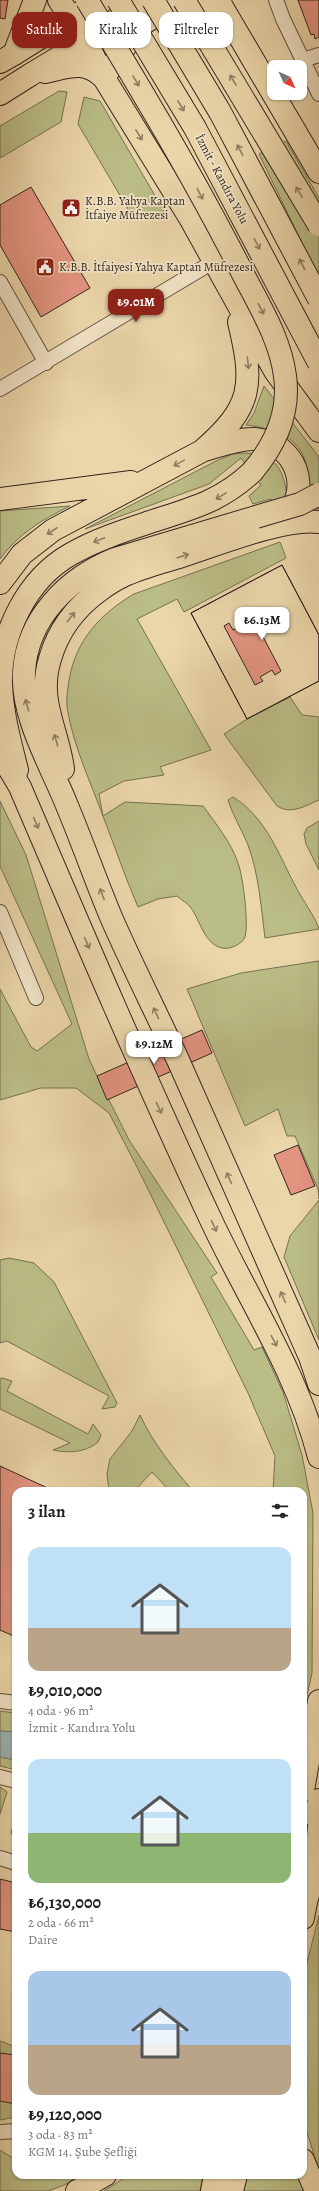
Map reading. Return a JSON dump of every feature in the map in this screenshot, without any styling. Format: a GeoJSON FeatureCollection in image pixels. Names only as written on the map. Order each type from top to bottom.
{"type":"FeatureCollection","features":[{"type":"Feature","properties":{"kind":"main road"},"geometry":{"type":"LineString","coordinates":[[7,58],[35,0]]}},
{"type":"Feature","properties":{"kind":"main road"},"geometry":{"type":"LineString","coordinates":[[59,0],[67,12]]}},
{"type":"Feature","properties":{"kind":"main road"},"geometry":{"type":"LineString","coordinates":[[20,788],[3,705],[0,672],[6,637],[28,595],[44,576],[70,555],[99,540],[209,503],[229,491],[252,472],[270,449],[283,415],[286,389],[281,354],[272,332],[169,136],[87,0]]}},
{"type":"Feature","properties":{"kind":"main road"},"geometry":{"type":"LineString","coordinates":[[77,14],[99,0]]}},
{"type":"Feature","properties":{"kind":"main road","name":"İzmit - Kandıra Yolu"},"geometry":{"type":"LineString","coordinates":[[118,0],[195,128],[319,363]]}},
{"type":"Feature","properties":{"kind":"main road"},"geometry":{"type":"LineString","coordinates":[[127,12],[144,0]]}},
{"type":"Feature","properties":{"kind":"main road"},"geometry":{"type":"LineString","coordinates":[[153,0],[220,112],[319,299]]}},
{"type":"Feature","properties":{"kind":"main road"},"geometry":{"type":"LineString","coordinates":[[184,0],[319,225]]}},
{"type":"Feature","properties":{"kind":"main road"},"geometry":{"type":"LineString","coordinates":[[104,78],[127,44],[144,23],[168,8],[195,2],[220,2],[319,172]]}},
{"type":"Feature","properties":{"kind":"main road"},"geometry":{"type":"LineString","coordinates":[[77,27],[85,39]]}},
{"type":"Feature","properties":{"kind":"main road"},"geometry":{"type":"LineString","coordinates":[[0,94],[85,42]]}},
{"type":"Feature","properties":{"kind":"main road"},"geometry":{"type":"LineString","coordinates":[[7,58],[23,48]]}},
{"type":"Feature","properties":{"kind":"main road"},"geometry":{"type":"LineString","coordinates":[[89,48],[104,78],[190,218],[275,372],[319,430]]}},
{"type":"Feature","properties":{"kind":"main road"},"geometry":{"type":"LineString","coordinates":[[30,75],[70,67],[84,66],[94,69],[104,78]]}},
{"type":"Feature","properties":{"kind":"main road"},"geometry":{"type":"LineString","coordinates":[[0,583],[22,554],[48,533],[202,451],[218,436],[235,415],[246,389],[247,357],[233,297]]}},
{"type":"Feature","properties":{"kind":"main road"},"geometry":{"type":"LineString","coordinates":[[202,451],[254,439],[269,442],[281,448],[287,454],[296,471],[299,490],[298,497],[293,508],[285,518],[156,546],[97,566],[77,578],[63,591],[44,614],[34,634],[27,654],[24,672],[25,695],[27,705],[45,755],[68,806],[111,917],[178,1061],[310,1357],[319,1384]]}},
{"type":"Feature","properties":{"kind":"main road"},"geometry":{"type":"LineString","coordinates":[[0,499],[150,479]]}},
{"type":"Feature","properties":{"kind":"main road"},"geometry":{"type":"LineString","coordinates":[[260,524],[319,494]]}},
{"type":"Feature","properties":{"kind":"main road"},"geometry":{"type":"LineString","coordinates":[[260,524],[319,522]]}},
{"type":"Feature","properties":{"kind":"main road"},"geometry":{"type":"LineString","coordinates":[[0,753],[20,788],[142,1073],[216,1230],[286,1364],[311,1426],[319,1457]]}},
{"type":"Feature","properties":{"kind":"main road"},"geometry":{"type":"LineString","coordinates":[[307,1769],[319,1701]]}},
{"type":"Feature","properties":{"kind":"main road"},"geometry":{"type":"LineString","coordinates":[[307,1853],[319,1800]]}},
{"type":"Feature","properties":{"kind":"main road"},"geometry":{"type":"LineString","coordinates":[[307,1902],[315,1869],[319,1825]]}},
{"type":"Feature","properties":{"kind":"main road"},"geometry":{"type":"LineString","coordinates":[[307,2170],[316,2191]]}},
{"type":"Feature","properties":{"kind":"main road"},"geometry":{"type":"LineString","coordinates":[[77,2191],[99,2179]]}},
{"type":"Feature","properties":{"kind":"main road"},"geometry":{"type":"LineString","coordinates":[[212,2191],[214,2179]]}},
{"type":"Feature","properties":{"kind":"main road"},"geometry":{"type":"LineString","coordinates":[[232,2191],[235,2179]]}},
{"type":"Feature","properties":{"kind":"street"},"geometry":{"type":"LineString","coordinates":[[276,0],[283,19],[303,60],[319,54]]}},
{"type":"Feature","properties":{"kind":"street"},"geometry":{"type":"LineString","coordinates":[[307,68],[319,94]]}},
{"type":"Feature","properties":{"kind":"street"},"geometry":{"type":"LineString","coordinates":[[0,389],[46,363],[213,262]]}},
{"type":"Feature","properties":{"kind":"street"},"geometry":{"type":"LineString","coordinates":[[0,282],[46,363]]}},
{"type":"Feature","properties":{"kind":"street"},"geometry":{"type":"LineString","coordinates":[[0,912],[36,998]]}},
{"type":"Feature","properties":{"kind":"street"},"geometry":{"type":"LineString","coordinates":[[0,1701],[12,1702]]}},
{"type":"Feature","properties":{"kind":"street"},"geometry":{"type":"LineString","coordinates":[[0,1777],[12,1780]]}},
{"type":"Feature","properties":{"kind":"street"},"geometry":{"type":"LineString","coordinates":[[307,1789],[319,1800]]}},
{"type":"Feature","properties":{"kind":"street"},"geometry":{"type":"LineString","coordinates":[[0,1858],[12,1861]]}},
{"type":"Feature","properties":{"kind":"street"},"geometry":{"type":"LineString","coordinates":[[307,1873],[319,1879]]}},
{"type":"Feature","properties":{"kind":"street"},"geometry":{"type":"LineString","coordinates":[[0,2132],[12,2131]]}},
{"type":"Feature","properties":{"kind":"green space"},"geometry":{"type":"Polygon","coordinates":[[[59,91],[67,92],[61,122],[0,158],[0,126],[59,91]]]}},
{"type":"Feature","properties":{"kind":"green space"},"geometry":{"type":"Polygon","coordinates":[[[84,97],[100,101],[165,213],[132,216],[78,124],[84,97]]]}},
{"type":"Feature","properties":{"kind":"green space"},"geometry":{"type":"Polygon","coordinates":[[[286,141],[319,198],[319,278],[259,154],[286,141]]]}},
{"type":"Feature","properties":{"kind":"green space"},"geometry":{"type":"Polygon","coordinates":[[[264,386],[319,457],[319,509],[311,509],[309,474],[300,450],[292,441],[280,434],[265,428],[246,425],[254,413],[264,386]]]}},
{"type":"Feature","properties":{"kind":"green space"},"geometry":{"type":"Polygon","coordinates":[[[245,453],[265,457],[272,461],[281,472],[288,500],[274,520],[271,499],[253,504],[249,496],[261,485],[241,458],[209,484],[85,529],[216,461],[233,454],[245,453]]]}},
{"type":"Feature","properties":{"kind":"green space"},"geometry":{"type":"Polygon","coordinates":[[[70,506],[50,516],[32,528],[15,542],[0,559],[0,511],[70,506]]]}},
{"type":"Feature","properties":{"kind":"green space"},"geometry":{"type":"Polygon","coordinates":[[[280,542],[286,558],[184,612],[177,599],[137,619],[211,750],[160,767],[164,775],[124,781],[99,794],[103,816],[73,735],[67,707],[69,680],[72,666],[77,652],[84,640],[100,619],[110,610],[134,594],[280,542]]]}},
{"type":"Feature","properties":{"kind":"green space"},"geometry":{"type":"Polygon","coordinates":[[[290,697],[302,715],[319,717],[319,800],[293,810],[282,809],[277,806],[224,734],[247,719],[290,697]]]}},
{"type":"Feature","properties":{"kind":"green space"},"geometry":{"type":"Polygon","coordinates":[[[233,797],[255,816],[271,838],[319,929],[265,938],[255,868],[248,845],[232,812],[228,800],[233,797]]]}},
{"type":"Feature","properties":{"kind":"green space"},"geometry":{"type":"Polygon","coordinates":[[[0,801],[26,855],[89,1059],[97,1076],[129,1140],[217,1273],[211,1277],[254,1350],[262,1347],[283,1392],[302,1455],[313,1513],[312,1673],[307,1695],[307,1487],[273,1487],[275,1456],[248,1393],[109,1113],[76,1088],[41,1088],[0,1100],[0,989],[31,1047],[37,1051],[72,1024],[0,866],[0,801]]]}},
{"type":"Feature","properties":{"kind":"green space"},"geometry":{"type":"Polygon","coordinates":[[[125,802],[203,806],[227,840],[240,869],[246,911],[246,931],[243,940],[239,944],[229,948],[216,946],[203,931],[190,906],[177,896],[158,899],[138,907],[103,816],[125,802]]]}},
{"type":"Feature","properties":{"kind":"green space"},"geometry":{"type":"Polygon","coordinates":[[[319,821],[319,870],[306,844],[304,834],[307,828],[319,821]]]}},
{"type":"Feature","properties":{"kind":"green space"},"geometry":{"type":"Polygon","coordinates":[[[319,961],[319,1199],[318,1189],[295,1136],[287,1136],[278,1109],[245,1126],[187,989],[241,973],[319,961]]]}},
{"type":"Feature","properties":{"kind":"green space"},"geometry":{"type":"Polygon","coordinates":[[[319,1200],[319,1340],[284,1257],[290,1236],[319,1200]]]}},
{"type":"Feature","properties":{"kind":"green space"},"geometry":{"type":"Polygon","coordinates":[[[9,1258],[34,1263],[54,1282],[117,1403],[115,1407],[102,1409],[109,1396],[7,1341],[0,1343],[0,1260],[9,1258]]]}},
{"type":"Feature","properties":{"kind":"green space"},"geometry":{"type":"Polygon","coordinates":[[[2,1378],[12,1381],[7,1391],[88,1434],[93,1424],[101,1435],[98,1442],[93,1446],[82,1450],[65,1452],[53,1450],[70,1443],[0,1409],[0,1379],[2,1378]]]}},
{"type":"Feature","properties":{"kind":"green space"},"geometry":{"type":"Polygon","coordinates":[[[140,1415],[164,1455],[190,1487],[166,1487],[152,1472],[138,1487],[109,1487],[107,1474],[110,1459],[132,1431],[140,1415]]]}},
{"type":"Feature","properties":{"kind":"green space"},"geometry":{"type":"Polygon","coordinates":[[[0,1711],[12,1712],[12,1732],[0,1731],[0,1711]]]}},
{"type":"Feature","properties":{"kind":"green space"},"geometry":{"type":"Polygon","coordinates":[[[0,1757],[12,1759],[12,1769],[0,1766],[0,1757]]]}},
{"type":"Feature","properties":{"kind":"green space"},"geometry":{"type":"Polygon","coordinates":[[[0,1787],[7,1792],[0,1814],[0,1787]]]}},
{"type":"Feature","properties":{"kind":"green space"},"geometry":{"type":"Polygon","coordinates":[[[319,1915],[319,2171],[307,2132],[307,1963],[319,1915]]]}},
{"type":"Feature","properties":{"kind":"green space"},"geometry":{"type":"Polygon","coordinates":[[[0,2041],[12,2046],[12,2118],[0,2120],[0,2041]]]}},
{"type":"Feature","properties":{"kind":"green space"},"geometry":{"type":"Polygon","coordinates":[[[0,2150],[12,2158],[12,2179],[75,2179],[48,2191],[0,2191],[0,2150]]]}},
{"type":"Feature","properties":{"kind":"green space"},"geometry":{"type":"Polygon","coordinates":[[[123,2179],[202,2179],[200,2191],[104,2191],[123,2179]]]}},
{"type":"Feature","properties":{"kind":"green space"},"geometry":{"type":"Polygon","coordinates":[[[246,2179],[299,2179],[304,2191],[244,2191],[246,2179]]]}},
{"type":"Feature","properties":{"kind":"water"},"geometry":{"type":"Polygon","coordinates":[[[0,1731],[12,1732],[12,1759],[0,1757],[0,1731]]]}},
{"type":"Feature","properties":{"kind":"building"},"geometry":{"type":"Polygon","coordinates":[[[0,0],[8,0],[5,19],[0,18],[0,0]]]}},
{"type":"Feature","properties":{"kind":"building"},"geometry":{"type":"Polygon","coordinates":[[[298,0],[319,0],[319,37],[315,39],[314,34],[311,35],[298,0]]]}},
{"type":"Feature","properties":{"kind":"building","name":"K.B.B. İtfaiyesi Yahya Kaptan Müfrezesi"},"geometry":{"type":"Polygon","coordinates":[[[31,187],[90,288],[41,317],[0,245],[0,205],[31,187]]]}},
{"type":"Feature","properties":{"kind":"building"},"geometry":{"type":"Polygon","coordinates":[[[282,565],[319,635],[319,681],[247,719],[191,613],[282,565]],[[250,612],[245,615],[249,621],[233,630],[229,623],[224,626],[255,685],[263,681],[260,677],[272,670],[275,675],[281,671],[250,612]]]}},
{"type":"Feature","properties":{"kind":"building"},"geometry":{"type":"Polygon","coordinates":[[[282,565],[319,635],[319,681],[247,719],[191,613],[282,565]]]}},
{"type":"Feature","properties":{"kind":"building"},"geometry":{"type":"Polygon","coordinates":[[[202,1030],[212,1053],[107,1100],[97,1076],[202,1030]]]}},
{"type":"Feature","properties":{"kind":"building"},"geometry":{"type":"Polygon","coordinates":[[[298,1145],[315,1186],[291,1195],[274,1155],[298,1145]]]}},
{"type":"Feature","properties":{"kind":"building"},"geometry":{"type":"Polygon","coordinates":[[[0,1466],[45,1487],[12,1487],[12,1635],[0,1630],[0,1466]]]}},
{"type":"Feature","properties":{"kind":"building"},"geometry":{"type":"Polygon","coordinates":[[[0,1879],[12,1882],[12,1931],[0,1929],[0,1879]]]}},
{"type":"Feature","properties":{"kind":"building"},"geometry":{"type":"Polygon","coordinates":[[[0,2053],[12,2054],[12,2103],[0,2101],[0,2053]]]}},
{"type":"Feature","properties":{"kind":"place","name":"K.B.B. Yahya Kaptan İtfaiye Müfrezesi"},"geometry":{"type":"Point","coordinates":[71,208]}},
{"type":"Feature","properties":{"kind":"place","name":"K.B.B. İtfaiyesi Yahya Kaptan Müfrezesi"},"geometry":{"type":"Point","coordinates":[45,267]}}]}
